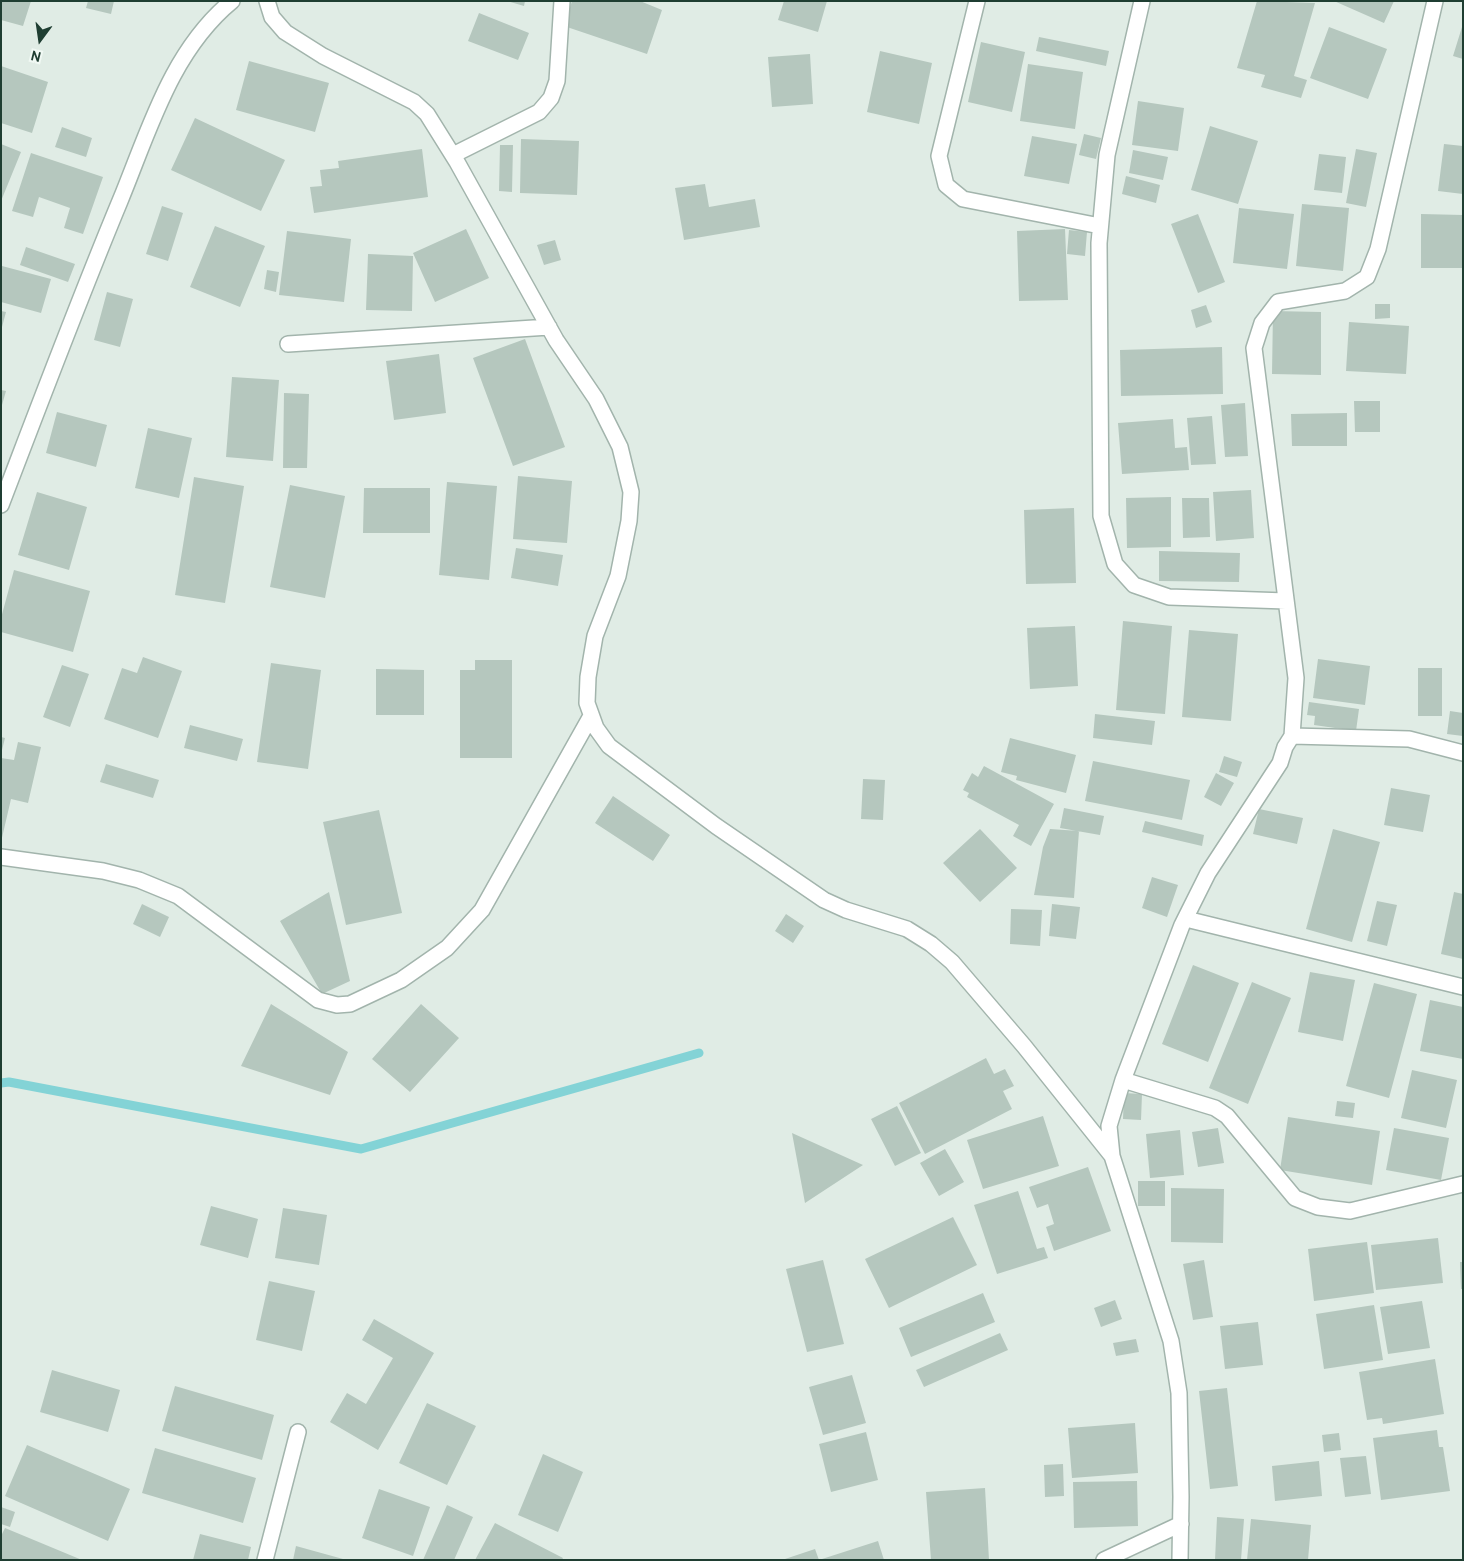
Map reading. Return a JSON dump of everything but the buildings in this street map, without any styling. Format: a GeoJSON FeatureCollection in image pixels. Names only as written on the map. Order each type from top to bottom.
{"type":"FeatureCollection","features":[{"type":"Feature","properties":{"kind":"street"},"geometry":{"type":"LineString","coordinates":[[1,505],[81,294],[161,96],[199,35],[213,17],[232,1]]}},
{"type":"Feature","properties":{"kind":"street"},"geometry":{"type":"LineString","coordinates":[[267,1],[272,17],[285,32],[323,56],[414,102],[427,114],[453,155],[549,327],[596,399],[620,447],[631,492],[630,521],[618,576],[595,636],[588,677],[587,703],[596,728],[609,746],[716,826],[824,900],[846,910],[907,929],[931,944],[952,962],[1024,1046],[1112,1156]]}},
{"type":"Feature","properties":{"kind":"street"},"geometry":{"type":"LineString","coordinates":[[453,155],[539,112],[552,98],[557,81],[562,1]]}},
{"type":"Feature","properties":{"kind":"street"},"geometry":{"type":"LineString","coordinates":[[977,1],[940,156],[946,185],[963,199],[1100,226]]}},
{"type":"Feature","properties":{"kind":"street"},"geometry":{"type":"LineString","coordinates":[[1142,1],[1107,155],[1100,226],[1102,516],[1115,564],[1134,585],[1169,597],[1286,601]]}},
{"type":"Feature","properties":{"kind":"street"},"geometry":{"type":"LineString","coordinates":[[1180,1560],[1179,1392],[1171,1341],[1112,1156],[1109,1126],[1123,1080],[1186,919],[1208,873],[1280,763],[1285,747],[1292,736],[1296,678],[1254,348],[1262,324],[1278,302],[1345,291],[1367,277],[1378,249],[1435,1]]}},
{"type":"Feature","properties":{"kind":"street"},"geometry":{"type":"LineString","coordinates":[[288,344],[549,327]]}},
{"type":"Feature","properties":{"kind":"street"},"geometry":{"type":"LineString","coordinates":[[1,857],[103,871],[139,880],[178,896],[318,1000],[337,1005],[350,1004],[401,980],[447,948],[482,910],[591,716]]}},
{"type":"Feature","properties":{"kind":"street"},"geometry":{"type":"LineString","coordinates":[[1292,736],[1409,739],[1463,754]]}},
{"type":"Feature","properties":{"kind":"street"},"geometry":{"type":"LineString","coordinates":[[1186,919],[1463,987]]}},
{"type":"Feature","properties":{"kind":"street"},"geometry":{"type":"LineString","coordinates":[[1123,1080],[1215,1108],[1227,1116],[1295,1198],[1318,1208],[1350,1211],[1463,1184]]}},
{"type":"Feature","properties":{"kind":"street"},"geometry":{"type":"LineString","coordinates":[[265,1560],[298,1432]]}},
{"type":"Feature","properties":{"kind":"street"},"geometry":{"type":"LineString","coordinates":[[1104,1560],[1181,1524]]}},
{"type":"Feature","properties":{"kind":"waterway"},"geometry":{"type":"LineString","coordinates":[[1,1083],[9,1082],[361,1149],[699,1053]]}}]}
